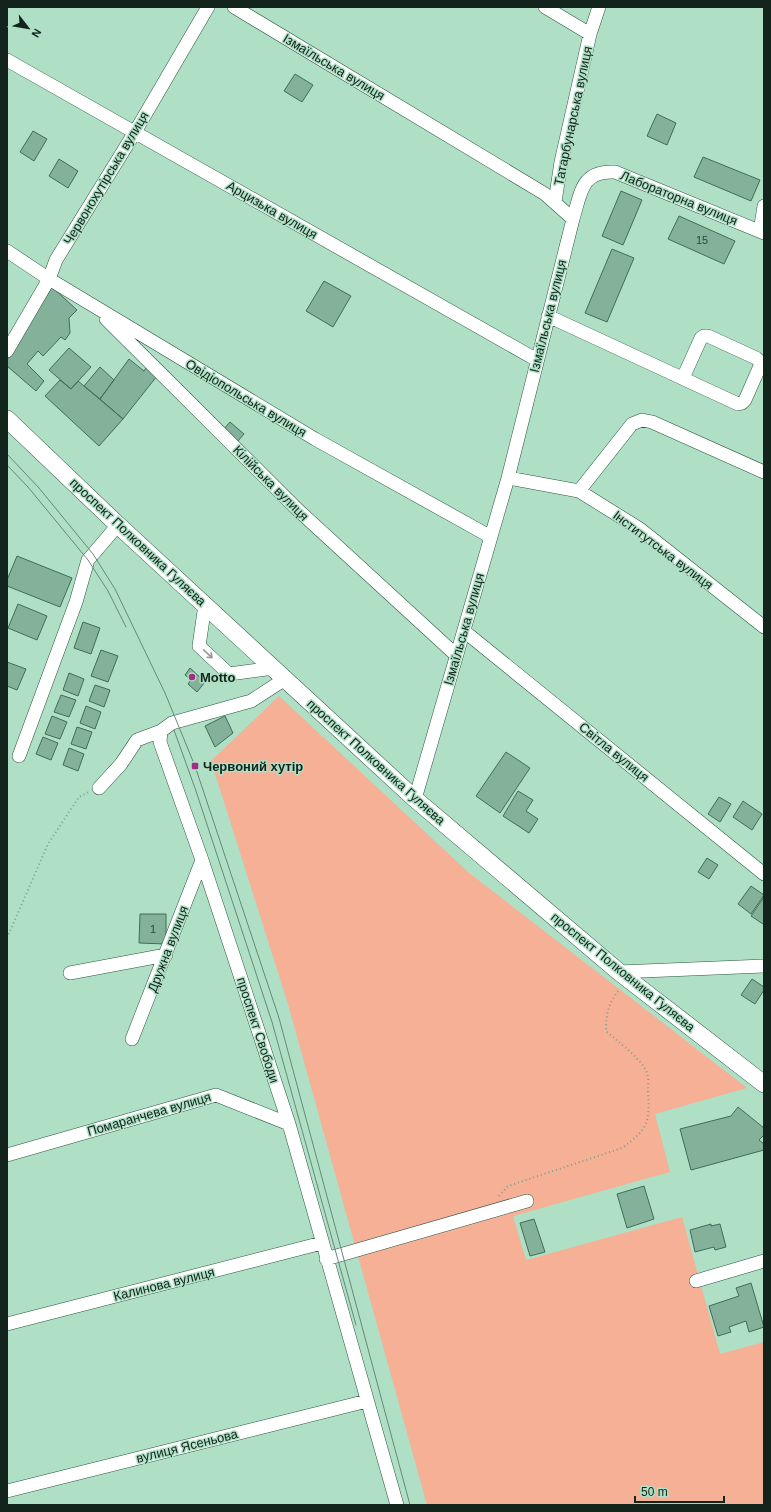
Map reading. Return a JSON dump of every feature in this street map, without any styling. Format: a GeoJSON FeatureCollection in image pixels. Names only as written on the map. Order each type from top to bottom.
{"type":"FeatureCollection","features":[{"type":"Feature","properties":{"kind":"main road","name":"проспект Полковника Гуляєва"},"geometry":{"type":"LineString","coordinates":[[7,419],[118,525],[415,798],[624,975],[764,1084]]}},
{"type":"Feature","properties":{"kind":"street","name":"Червонохутірська вулиця"},"geometry":{"type":"LineString","coordinates":[[7,351],[49,279],[56,260],[208,7]]}},
{"type":"Feature","properties":{"kind":"street","name":"Ізмаїльська вулиця"},"geometry":{"type":"LineString","coordinates":[[234,7],[555,202],[573,219],[508,478],[415,798]]}},
{"type":"Feature","properties":{"kind":"street","name":"Татарбунарська вулиця"},"geometry":{"type":"LineString","coordinates":[[545,7],[590,34],[561,162],[555,202]]}},
{"type":"Feature","properties":{"kind":"street"},"geometry":{"type":"LineString","coordinates":[[590,34],[599,7]]}},
{"type":"Feature","properties":{"kind":"street","name":"Арцизька вулиця"},"geometry":{"type":"LineString","coordinates":[[7,60],[537,360]]}},
{"type":"Feature","properties":{"kind":"street","name":"Лабораторна вулиця"},"geometry":{"type":"LineString","coordinates":[[573,219],[583,185],[590,178],[598,174],[615,172],[762,232]]}},
{"type":"Feature","properties":{"kind":"street"},"geometry":{"type":"LineString","coordinates":[[762,232],[764,206]]}},
{"type":"Feature","properties":{"kind":"street","name":"Овідіопольська вулиця"},"geometry":{"type":"LineString","coordinates":[[7,251],[49,279],[315,440],[491,537]]}},
{"type":"Feature","properties":{"kind":"street","name":"Кілійська вулиця"},"geometry":{"type":"LineString","coordinates":[[91,304],[298,510],[456,656]]}},
{"type":"Feature","properties":{"kind":"street"},"geometry":{"type":"LineString","coordinates":[[548,316],[738,404],[745,400],[760,366],[760,362],[756,358],[708,336],[704,336],[701,338],[683,378]]}},
{"type":"Feature","properties":{"kind":"street"},"geometry":{"type":"LineString","coordinates":[[579,491],[632,424],[642,420],[652,422],[764,472]]}},
{"type":"Feature","properties":{"kind":"street","name":"Інститутська вулиця"},"geometry":{"type":"LineString","coordinates":[[508,478],[579,491],[640,529],[764,627]]}},
{"type":"Feature","properties":{"kind":"street"},"geometry":{"type":"LineString","coordinates":[[19,756],[76,602],[88,560],[118,525]]}},
{"type":"Feature","properties":{"kind":"street"},"geometry":{"type":"LineString","coordinates":[[205,605],[199,646],[229,674],[280,674]]}},
{"type":"Feature","properties":{"kind":"street","name":"Світла вулиця"},"geometry":{"type":"LineString","coordinates":[[464,630],[764,874]]}},
{"type":"Feature","properties":{"kind":"street"},"geometry":{"type":"LineString","coordinates":[[99,788],[121,764],[137,740],[161,731],[172,723],[251,701],[280,674]]}},
{"type":"Feature","properties":{"kind":"street","name":"проспект Свободи"},"geometry":{"type":"LineString","coordinates":[[161,731],[160,742],[202,860],[289,1124],[326,1259],[397,1505]]}},
{"type":"Feature","properties":{"kind":"street","name":"Дружна вулиця"},"geometry":{"type":"LineString","coordinates":[[132,1039],[202,860]]}},
{"type":"Feature","properties":{"kind":"street"},"geometry":{"type":"LineString","coordinates":[[70,973],[166,955]]}},
{"type":"Feature","properties":{"kind":"street"},"geometry":{"type":"LineString","coordinates":[[624,975],[764,966]]}},
{"type":"Feature","properties":{"kind":"street","name":"Помаранчева вулиця"},"geometry":{"type":"LineString","coordinates":[[7,1155],[216,1095],[289,1124]]}},
{"type":"Feature","properties":{"kind":"street"},"geometry":{"type":"LineString","coordinates":[[326,1259],[527,1200]]}},
{"type":"Feature","properties":{"kind":"street","name":"Калинова вулиця"},"geometry":{"type":"LineString","coordinates":[[7,1324],[322,1244]]}},
{"type":"Feature","properties":{"kind":"street"},"geometry":{"type":"LineString","coordinates":[[696,1281],[764,1261]]}},
{"type":"Feature","properties":{"kind":"street","name":"вулиця Ясеньова"},"geometry":{"type":"LineString","coordinates":[[7,1492],[367,1401]]}},
{"type":"Feature","properties":{"kind":"path"},"geometry":{"type":"LineString","coordinates":[[7,938],[48,844],[79,797],[99,788]]}},
{"type":"Feature","properties":{"kind":"path"},"geometry":{"type":"LineString","coordinates":[[494,1210],[499,1196],[508,1186],[622,1148],[638,1137],[646,1126],[649,1110],[648,1073],[638,1059],[606,1032],[606,1013],[624,975]]}},
{"type":"Feature","properties":{"kind":"shaded area"},"geometry":{"type":"Polygon","coordinates":[[[279,696],[468,872],[747,1088],[655,1114],[670,1172],[513,1216],[526,1260],[682,1217],[720,1354],[764,1342],[764,1505],[427,1505],[288,1004],[211,761],[279,696]]]}},
{"type":"Feature","properties":{"kind":"building"},"geometry":{"type":"Polygon","coordinates":[[[295,74],[313,85],[302,102],[284,91],[295,74]]]}},
{"type":"Feature","properties":{"kind":"building"},"geometry":{"type":"Polygon","coordinates":[[[657,114],[676,123],[667,145],[647,136],[657,114]]]}},
{"type":"Feature","properties":{"kind":"building"},"geometry":{"type":"Polygon","coordinates":[[[33,131],[47,139],[34,161],[20,152],[33,131]]]}},
{"type":"Feature","properties":{"kind":"building"},"geometry":{"type":"Polygon","coordinates":[[[703,157],[760,180],[751,201],[694,177],[703,157]]]}},
{"type":"Feature","properties":{"kind":"building"},"geometry":{"type":"Polygon","coordinates":[[[59,159],[78,171],[68,188],[49,176],[59,159]]]}},
{"type":"Feature","properties":{"kind":"building"},"geometry":{"type":"Polygon","coordinates":[[[621,191],[642,200],[623,245],[602,236],[621,191]]]}},
{"type":"Feature","properties":{"kind":"building"},"geometry":{"type":"Polygon","coordinates":[[[679,216],[735,241],[724,264],[668,239],[679,216]]]}},
{"type":"Feature","properties":{"kind":"building"},"geometry":{"type":"Polygon","coordinates":[[[612,249],[634,258],[607,322],[585,313],[612,249]]]}},
{"type":"Feature","properties":{"kind":"building"},"geometry":{"type":"Polygon","coordinates":[[[324,281],[351,296],[333,327],[306,311],[324,281]]]}},
{"type":"Feature","properties":{"kind":"building"},"geometry":{"type":"Polygon","coordinates":[[[52,287],[77,310],[69,318],[70,333],[65,340],[61,337],[43,356],[38,351],[27,364],[44,381],[36,391],[7,366],[7,360],[52,287]]]}},
{"type":"Feature","properties":{"kind":"building"},"geometry":{"type":"Polygon","coordinates":[[[69,348],[91,367],[71,389],[49,370],[69,348]]]}},
{"type":"Feature","properties":{"kind":"building"},"geometry":{"type":"Polygon","coordinates":[[[129,359],[144,371],[146,368],[157,376],[123,419],[100,399],[129,359]]]}},
{"type":"Feature","properties":{"kind":"building"},"geometry":{"type":"Polygon","coordinates":[[[100,367],[114,380],[100,399],[84,386],[100,367]]]}},
{"type":"Feature","properties":{"kind":"building"},"geometry":{"type":"Polygon","coordinates":[[[60,380],[71,389],[78,381],[123,419],[99,446],[45,396],[60,380]]]}},
{"type":"Feature","properties":{"kind":"building"},"geometry":{"type":"Polygon","coordinates":[[[230,422],[244,434],[237,442],[223,430],[230,422]]]}},
{"type":"Feature","properties":{"kind":"building"},"geometry":{"type":"Polygon","coordinates":[[[17,556],[72,578],[60,607],[7,586],[7,580],[17,556]]]}},
{"type":"Feature","properties":{"kind":"building"},"geometry":{"type":"Polygon","coordinates":[[[18,604],[47,616],[37,640],[8,628],[18,604]]]}},
{"type":"Feature","properties":{"kind":"building"},"geometry":{"type":"Polygon","coordinates":[[[83,622],[100,628],[91,654],[74,648],[83,622]]]}},
{"type":"Feature","properties":{"kind":"building"},"geometry":{"type":"Polygon","coordinates":[[[101,650],[118,656],[108,682],[91,676],[101,650]]]}},
{"type":"Feature","properties":{"kind":"building"},"geometry":{"type":"Polygon","coordinates":[[[7,662],[26,669],[17,690],[7,686],[7,662]]]}},
{"type":"Feature","properties":{"kind":"building"},"geometry":{"type":"Polygon","coordinates":[[[190,668],[205,682],[197,692],[188,684],[191,680],[185,675],[190,668]]]}},
{"type":"Feature","properties":{"kind":"building"},"geometry":{"type":"Polygon","coordinates":[[[69,673],[84,679],[78,696],[63,690],[69,673]]]}},
{"type":"Feature","properties":{"kind":"building"},"geometry":{"type":"Polygon","coordinates":[[[95,685],[110,690],[104,707],[89,701],[95,685]]]}},
{"type":"Feature","properties":{"kind":"building"},"geometry":{"type":"Polygon","coordinates":[[[61,695],[76,700],[69,717],[54,712],[61,695]]]}},
{"type":"Feature","properties":{"kind":"building"},"geometry":{"type":"Polygon","coordinates":[[[86,706],[101,712],[95,729],[80,723],[86,706]]]}},
{"type":"Feature","properties":{"kind":"building"},"geometry":{"type":"Polygon","coordinates":[[[52,716],[67,722],[60,739],[45,734],[52,716]]]}},
{"type":"Feature","properties":{"kind":"building"},"geometry":{"type":"Polygon","coordinates":[[[225,716],[233,733],[215,747],[205,726],[225,716]]]}},
{"type":"Feature","properties":{"kind":"building"},"geometry":{"type":"Polygon","coordinates":[[[77,727],[92,732],[86,749],[71,744],[77,727]]]}},
{"type":"Feature","properties":{"kind":"building"},"geometry":{"type":"Polygon","coordinates":[[[43,737],[58,743],[51,760],[36,754],[43,737]]]}},
{"type":"Feature","properties":{"kind":"building"},"geometry":{"type":"Polygon","coordinates":[[[69,748],[84,754],[78,771],[63,765],[69,748]]]}},
{"type":"Feature","properties":{"kind":"building"},"geometry":{"type":"Polygon","coordinates":[[[506,752],[530,768],[500,813],[476,796],[506,752]]]}},
{"type":"Feature","properties":{"kind":"building"},"geometry":{"type":"Polygon","coordinates":[[[518,791],[533,800],[526,811],[538,819],[529,833],[503,816],[518,791]]]}},
{"type":"Feature","properties":{"kind":"building"},"geometry":{"type":"Polygon","coordinates":[[[719,797],[731,804],[720,822],[708,814],[719,797]]]}},
{"type":"Feature","properties":{"kind":"building"},"geometry":{"type":"Polygon","coordinates":[[[743,801],[762,814],[752,830],[733,817],[743,801]]]}},
{"type":"Feature","properties":{"kind":"building"},"geometry":{"type":"Polygon","coordinates":[[[707,858],[718,865],[709,879],[698,872],[707,858]]]}},
{"type":"Feature","properties":{"kind":"building"},"geometry":{"type":"Polygon","coordinates":[[[751,886],[764,895],[751,914],[738,904],[751,886]]]}},
{"type":"Feature","properties":{"kind":"building"},"geometry":{"type":"Polygon","coordinates":[[[764,897],[764,923],[763,924],[751,916],[764,897]]]}},
{"type":"Feature","properties":{"kind":"building"},"geometry":{"type":"Polygon","coordinates":[[[140,914],[166,914],[166,944],[139,943],[140,914]]]}},
{"type":"Feature","properties":{"kind":"building"},"geometry":{"type":"Polygon","coordinates":[[[752,979],[764,987],[764,990],[755,1004],[741,995],[752,979]]]}},
{"type":"Feature","properties":{"kind":"building"},"geometry":{"type":"Polygon","coordinates":[[[738,1107],[764,1128],[764,1135],[759,1140],[764,1144],[764,1150],[691,1170],[680,1129],[731,1116],[738,1107]]]}},
{"type":"Feature","properties":{"kind":"building"},"geometry":{"type":"Polygon","coordinates":[[[644,1186],[654,1219],[627,1228],[617,1194],[644,1186]]]}},
{"type":"Feature","properties":{"kind":"building"},"geometry":{"type":"Polygon","coordinates":[[[534,1219],[545,1252],[530,1256],[520,1223],[534,1219]]]}},
{"type":"Feature","properties":{"kind":"building"},"geometry":{"type":"Polygon","coordinates":[[[711,1224],[711,1226],[720,1224],[726,1247],[715,1250],[714,1247],[695,1252],[690,1230],[711,1224]]]}},
{"type":"Feature","properties":{"kind":"building"},"geometry":{"type":"Polygon","coordinates":[[[751,1283],[764,1327],[749,1332],[746,1321],[729,1327],[731,1332],[718,1336],[709,1306],[739,1296],[736,1288],[751,1283]]]}},
{"type":"Feature","properties":{"kind":"tram line"},"geometry":{"type":"LineString","coordinates":[[7,454],[39,488],[93,554],[115,589],[165,693],[195,766],[279,1018],[410,1505]]}},
{"type":"Feature","properties":{"kind":"tram line"},"geometry":{"type":"LineString","coordinates":[[7,465],[28,487],[88,560],[108,591],[126,627]]}},
{"type":"Feature","properties":{"kind":"tram line"},"geometry":{"type":"LineString","coordinates":[[174,730],[196,791],[272,1022],[356,1325]]}},
{"type":"Feature","properties":{"kind":"place","name":"Motto"},"geometry":{"type":"Point","coordinates":[192,677]}},
{"type":"Feature","properties":{"kind":"place","name":"Червоний хутір"},"geometry":{"type":"Point","coordinates":[195,766]}}]}
